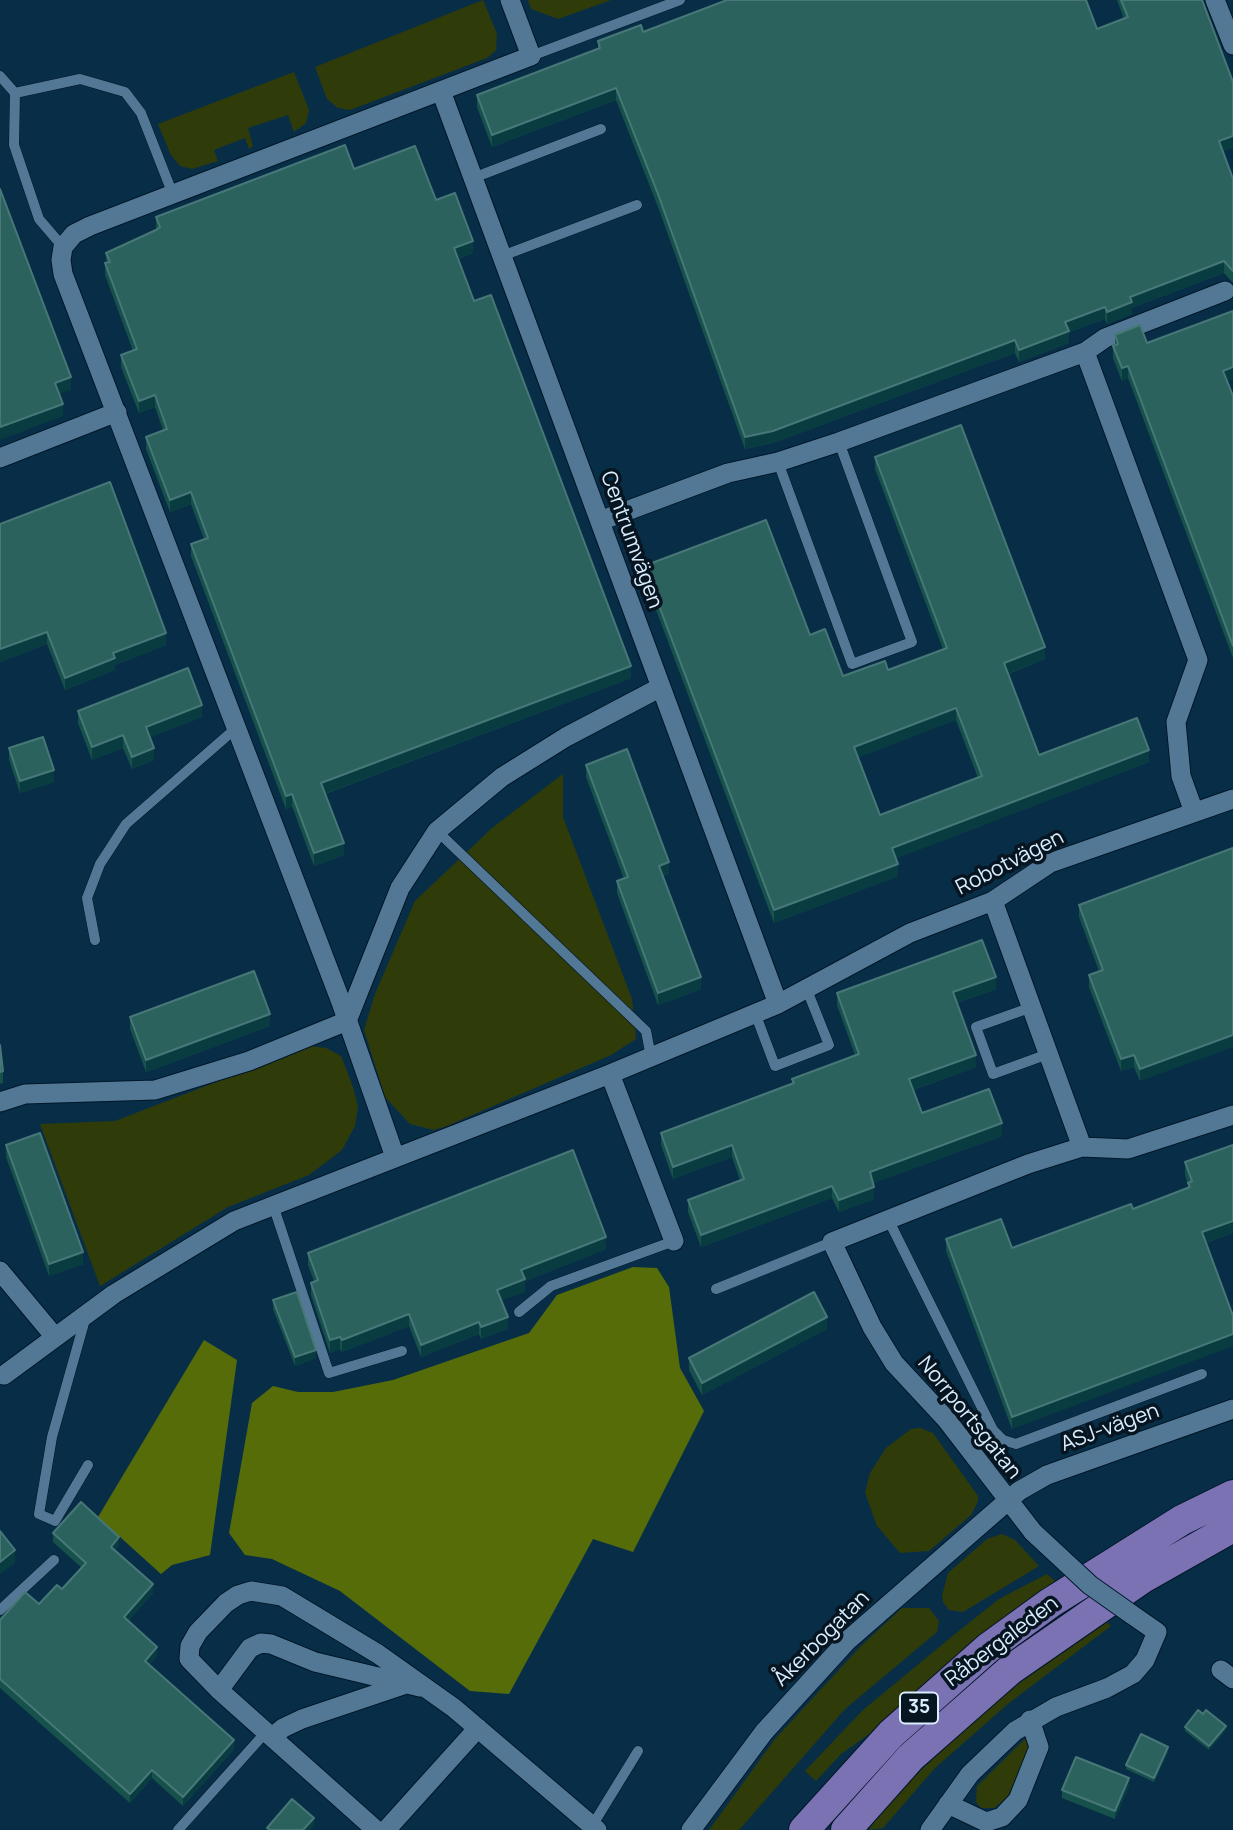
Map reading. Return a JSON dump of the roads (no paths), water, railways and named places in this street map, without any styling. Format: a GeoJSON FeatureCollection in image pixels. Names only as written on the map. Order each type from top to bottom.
{"type":"FeatureCollection","features":[{"type":"Feature","properties":{"kind":"main road","name":"Råbergaleden"},"geometry":{"type":"LineString","coordinates":[[804,1830],[891,1734],[989,1648],[1050,1603],[1182,1520],[1233,1495]]}},
{"type":"Feature","properties":{"kind":"main road","name":"Råbergaleden"},"geometry":{"type":"LineString","coordinates":[[846,1830],[911,1756],[1010,1670],[1131,1585],[1233,1527]]}},
{"type":"Feature","properties":{"kind":"street"},"geometry":{"type":"LineString","coordinates":[[395,1157],[347,1021],[64,274],[63,247],[74,234],[90,226],[173,192],[531,56],[510,0]]}},
{"type":"Feature","properties":{"kind":"street"},"geometry":{"type":"LineString","coordinates":[[1215,0],[1233,45]]}},
{"type":"Feature","properties":{"kind":"street","name":"Centrumvägen"},"geometry":{"type":"LineString","coordinates":[[442,91],[778,1004]]}},
{"type":"Feature","properties":{"kind":"street"},"geometry":{"type":"LineString","coordinates":[[600,521],[728,473],[778,462],[839,442],[1085,352],[1105,338],[1225,291]]}},
{"type":"Feature","properties":{"kind":"street"},"geometry":{"type":"LineString","coordinates":[[1085,352],[1198,660],[1176,722],[1181,776],[1194,812]]}},
{"type":"Feature","properties":{"kind":"street"},"geometry":{"type":"LineString","coordinates":[[0,458],[117,412]]}},
{"type":"Feature","properties":{"kind":"street"},"geometry":{"type":"LineString","coordinates":[[0,1102],[25,1094],[155,1090],[249,1061],[347,1021],[400,888],[437,831],[502,777],[566,737],[661,687]]}},
{"type":"Feature","properties":{"kind":"street","name":"Robotvägen"},"geometry":{"type":"LineString","coordinates":[[4,1375],[86,1314],[234,1221],[610,1074],[778,1004],[910,933],[993,901],[1050,863],[1233,799]]}},
{"type":"Feature","properties":{"kind":"street"},"geometry":{"type":"LineString","coordinates":[[993,901],[1082,1147]]}},
{"type":"Feature","properties":{"kind":"street"},"geometry":{"type":"LineString","coordinates":[[610,1074],[674,1241]]}},
{"type":"Feature","properties":{"kind":"street"},"geometry":{"type":"LineString","coordinates":[[832,1242],[1082,1147],[1128,1149],[1233,1115]]}},
{"type":"Feature","properties":{"kind":"street","name":"Norrportsgatan"},"geometry":{"type":"LineString","coordinates":[[832,1242],[872,1327],[894,1363],[946,1419],[1008,1502],[1033,1532],[1090,1585],[1157,1632],[1145,1660],[1133,1674],[1107,1688],[1030,1720]]}},
{"type":"Feature","properties":{"kind":"street"},"geometry":{"type":"LineString","coordinates":[[0,1271],[55,1337]]}},
{"type":"Feature","properties":{"kind":"street","name":"ASJ-vägen"},"geometry":{"type":"LineString","coordinates":[[1008,1502],[1047,1475],[1233,1409]]}},
{"type":"Feature","properties":{"kind":"street","name":"Åkerbogatan"},"geometry":{"type":"LineString","coordinates":[[691,1830],[764,1732],[822,1667],[857,1632],[1008,1502]]}},
{"type":"Feature","properties":{"kind":"street"},"geometry":{"type":"LineString","coordinates":[[376,1830],[219,1690],[190,1659],[190,1646],[198,1632],[226,1603],[251,1591],[282,1597],[302,1607],[428,1688],[594,1828]]}},
{"type":"Feature","properties":{"kind":"street"},"geometry":{"type":"LineString","coordinates":[[219,1690],[250,1648],[261,1643],[404,1685],[428,1688]]}},
{"type":"Feature","properties":{"kind":"street"},"geometry":{"type":"LineString","coordinates":[[269,1735],[302,1719],[404,1685]]}},
{"type":"Feature","properties":{"kind":"street"},"geometry":{"type":"LineString","coordinates":[[930,1830],[948,1804],[970,1774],[1030,1720],[1040,1747],[1018,1800],[1002,1816],[986,1822],[948,1804]]}},
{"type":"Feature","properties":{"kind":"street"},"geometry":{"type":"LineString","coordinates":[[386,1830],[478,1728]]}},
{"type":"Feature","properties":{"kind":"lane"},"geometry":{"type":"LineString","coordinates":[[531,56],[680,0]]}},
{"type":"Feature","properties":{"kind":"lane"},"geometry":{"type":"LineString","coordinates":[[0,76],[15,93],[14,145],[39,219],[63,247]]}},
{"type":"Feature","properties":{"kind":"lane"},"geometry":{"type":"LineString","coordinates":[[15,93],[80,79],[125,92],[141,113],[173,192]]}},
{"type":"Feature","properties":{"kind":"lane"},"geometry":{"type":"LineString","coordinates":[[473,178],[601,129]]}},
{"type":"Feature","properties":{"kind":"lane"},"geometry":{"type":"LineString","coordinates":[[502,256],[637,205]]}},
{"type":"Feature","properties":{"kind":"lane"},"geometry":{"type":"LineString","coordinates":[[778,462],[852,664],[912,642],[839,442]]}},
{"type":"Feature","properties":{"kind":"lane"},"geometry":{"type":"LineString","coordinates":[[95,940],[87,898],[100,864],[126,824],[235,729]]}},
{"type":"Feature","properties":{"kind":"lane"},"geometry":{"type":"LineString","coordinates":[[437,831],[646,1031],[651,1057]]}},
{"type":"Feature","properties":{"kind":"lane"},"geometry":{"type":"LineString","coordinates":[[755,1013],[775,1066],[829,1045],[807,990]]}},
{"type":"Feature","properties":{"kind":"lane"},"geometry":{"type":"LineString","coordinates":[[1032,1007],[976,1027],[993,1074],[1048,1054]]}},
{"type":"Feature","properties":{"kind":"lane"},"geometry":{"type":"LineString","coordinates":[[273,1205],[329,1373],[402,1351]]}},
{"type":"Feature","properties":{"kind":"lane"},"geometry":{"type":"LineString","coordinates":[[888,1219],[993,1430],[1003,1440],[1016,1444],[1202,1374]]}},
{"type":"Feature","properties":{"kind":"lane"},"geometry":{"type":"LineString","coordinates":[[519,1312],[551,1286],[674,1241]]}},
{"type":"Feature","properties":{"kind":"lane"},"geometry":{"type":"LineString","coordinates":[[716,1289],[832,1242]]}},
{"type":"Feature","properties":{"kind":"lane"},"geometry":{"type":"LineString","coordinates":[[86,1314],[52,1437],[38,1514],[54,1521],[88,1465]]}},
{"type":"Feature","properties":{"kind":"lane"},"geometry":{"type":"LineString","coordinates":[[0,1611],[54,1560]]}},
{"type":"Feature","properties":{"kind":"lane"},"geometry":{"type":"LineString","coordinates":[[178,1830],[269,1735]]}},
{"type":"Feature","properties":{"kind":"lane"},"geometry":{"type":"LineString","coordinates":[[594,1828],[638,1751]]}}]}
